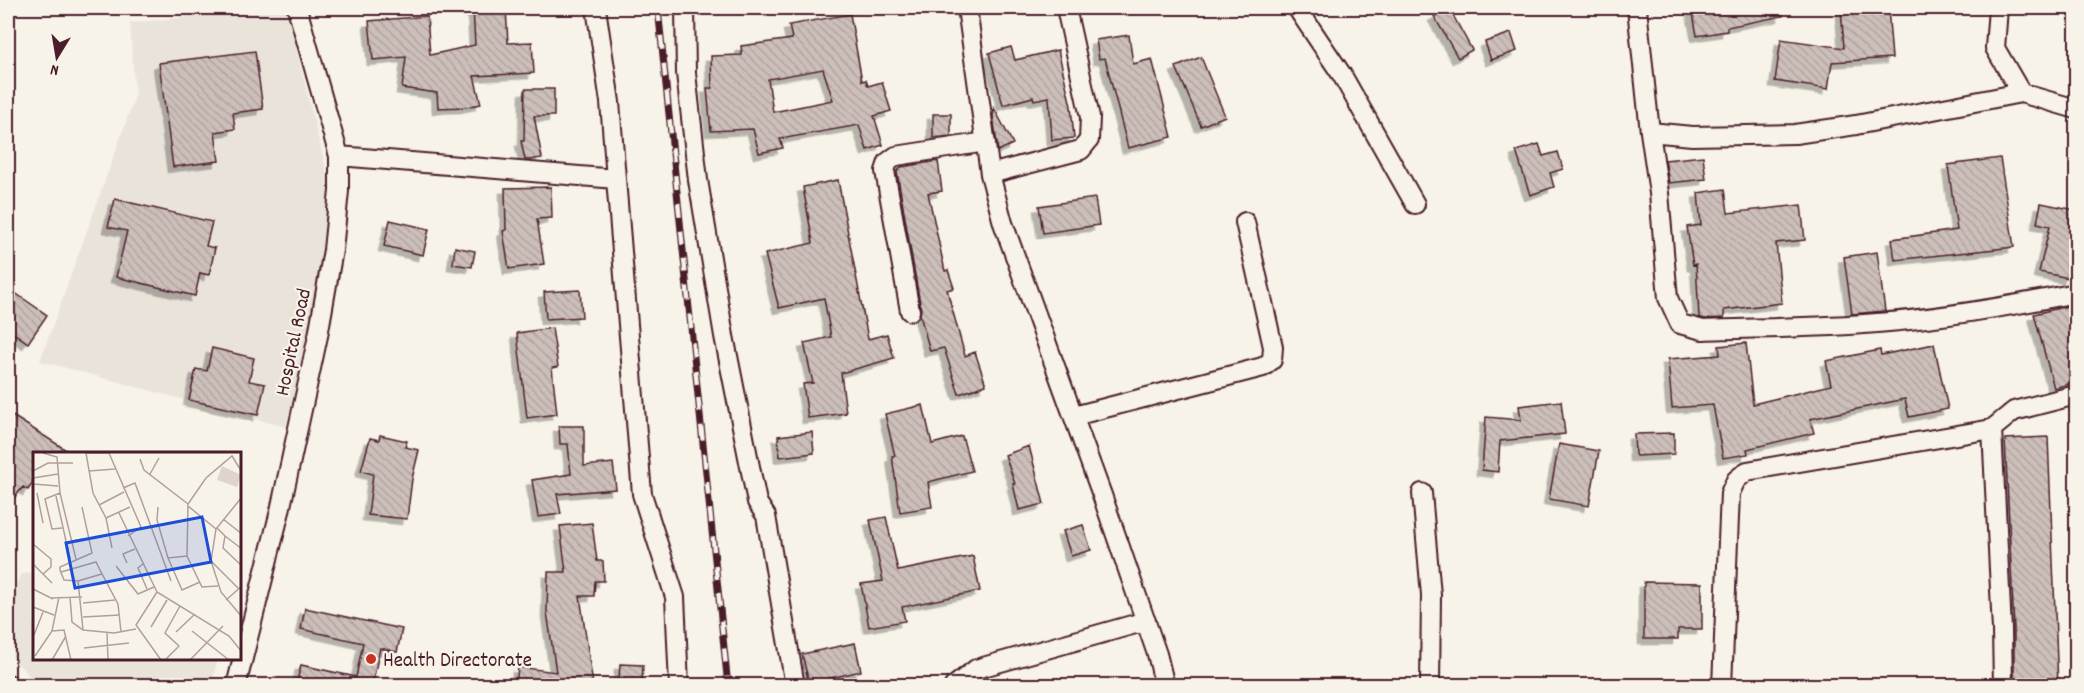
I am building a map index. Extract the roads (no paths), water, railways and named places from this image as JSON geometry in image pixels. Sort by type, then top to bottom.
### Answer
[{"type":"street","name":"Hospital Road","points":[[236,686],[280,511],[318,336],[333,250],[339,191],[339,156],[297,8]]},
{"type":"street","points":[[596,8],[610,102],[642,494],[675,597],[679,686]]},
{"type":"street","points":[[685,8],[686,73],[698,180],[724,336],[757,502],[766,516],[795,686]]},
{"type":"street","points":[[967,8],[990,174],[1003,223],[1146,621],[1165,686]]},
{"type":"street","points":[[990,174],[1081,150],[1089,140],[1090,117],[1066,8]]},
{"type":"street","points":[[1297,8],[1342,75],[1415,204]]},
{"type":"street","points":[[1637,8],[1659,193],[1668,298],[1680,324],[1703,330],[1878,323],[1944,316],[2076,293]]},
{"type":"street","points":[[1998,8],[1995,48],[2021,93]]},
{"type":"street","points":[[1650,132],[1692,136],[1795,134],[1856,125],[2021,93],[2076,109]]},
{"type":"street","points":[[910,311],[885,171],[888,162],[896,156],[986,142]]},
{"type":"street","points":[[339,156],[616,179]]},
{"type":"street","points":[[1074,416],[1263,367],[1272,360],[1273,347],[1245,222]]},
{"type":"street","points":[[1722,686],[1730,493],[1736,480],[1747,471],[1992,429],[2014,411],[2076,394]]},
{"type":"street","points":[[1992,429],[2003,686]]},
{"type":"street","points":[[1422,493],[1431,595],[1430,686]]},
{"type":"street","points":[[954,686],[976,669],[1146,621]]},
{"type":"railway","points":[[658,8],[728,686]]},
{"type":"place","name":"Health Directorate","points":[[371,659]]}]
